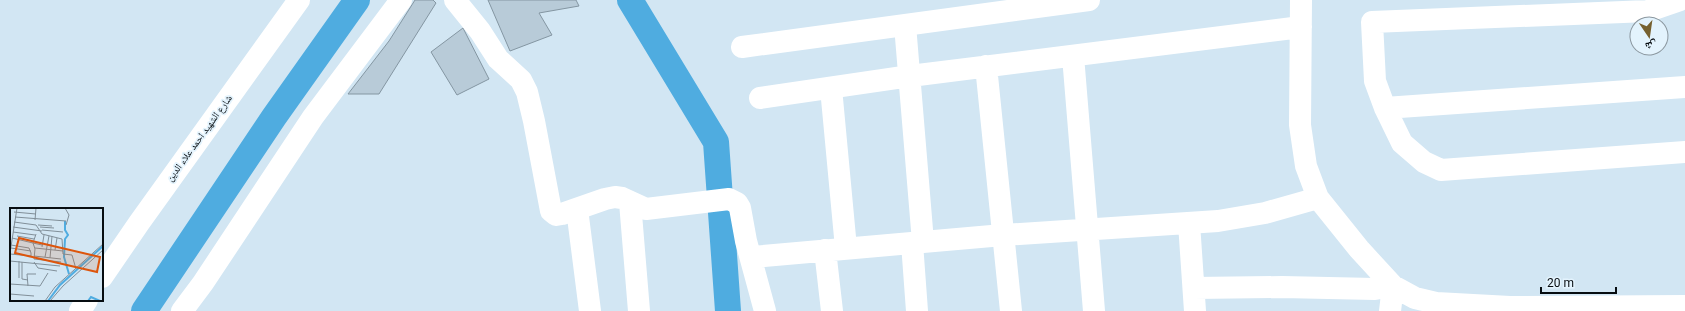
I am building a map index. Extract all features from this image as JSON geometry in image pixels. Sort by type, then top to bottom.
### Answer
[{"type":"street","name":"شارع الشهيد احمد علاء الدين","points":[[103,276],[299,0]]},
{"type":"street","points":[[182,311],[203,283],[313,116],[401,0]]},
{"type":"street","points":[[455,0],[480,31],[498,59],[521,80],[527,92],[551,211],[556,215],[614,197],[622,198],[646,209],[721,200],[737,203],[740,208],[746,241],[752,257],[765,311]]},
{"type":"street","points":[[742,47],[1089,0]]},
{"type":"street","points":[[1301,0],[1301,133],[1306,166],[1318,198],[1359,249],[1393,286],[1415,298],[1436,303],[1510,307],[1685,306]]},
{"type":"street","points":[[1680,0],[1648,11],[1372,22],[1375,81],[1385,108],[1402,143],[1424,162],[1442,170],[1685,152]]},
{"type":"street","points":[[905,25],[910,76],[918,243],[918,311]]},
{"type":"street","points":[[760,98],[986,66],[1301,27]]},
{"type":"street","points":[[1073,56],[1094,311]]},
{"type":"street","points":[[986,66],[1011,311]]},
{"type":"street","points":[[831,88],[846,248]]},
{"type":"street","points":[[1385,108],[1685,88]]},
{"type":"street","points":[[752,257],[1003,235],[1218,222],[1265,213],[1318,198]]},
{"type":"street","points":[[630,202],[639,311]]},
{"type":"street","points":[[577,209],[590,311]]},
{"type":"street","points":[[1189,223],[1196,311]]},
{"type":"street","points":[[825,250],[832,311]]},
{"type":"street","points":[[1194,288],[1282,287],[1375,289],[1393,286]]},
{"type":"street","points":[[1390,311],[1393,286]]},
{"type":"street","points":[[80,311],[86,301]]},
{"type":"building","points":[[415,0],[433,0],[436,3],[379,94],[348,94],[389,41]]},
{"type":"building","points":[[488,0],[576,0],[579,6],[539,13],[552,35],[510,51]]},
{"type":"building","points":[[463,28],[489,79],[457,95],[431,52]]},
{"type":"waterway","points":[[144,311],[274,117],[357,0]]},
{"type":"waterway","points":[[630,0],[716,142],[728,311]]}]
